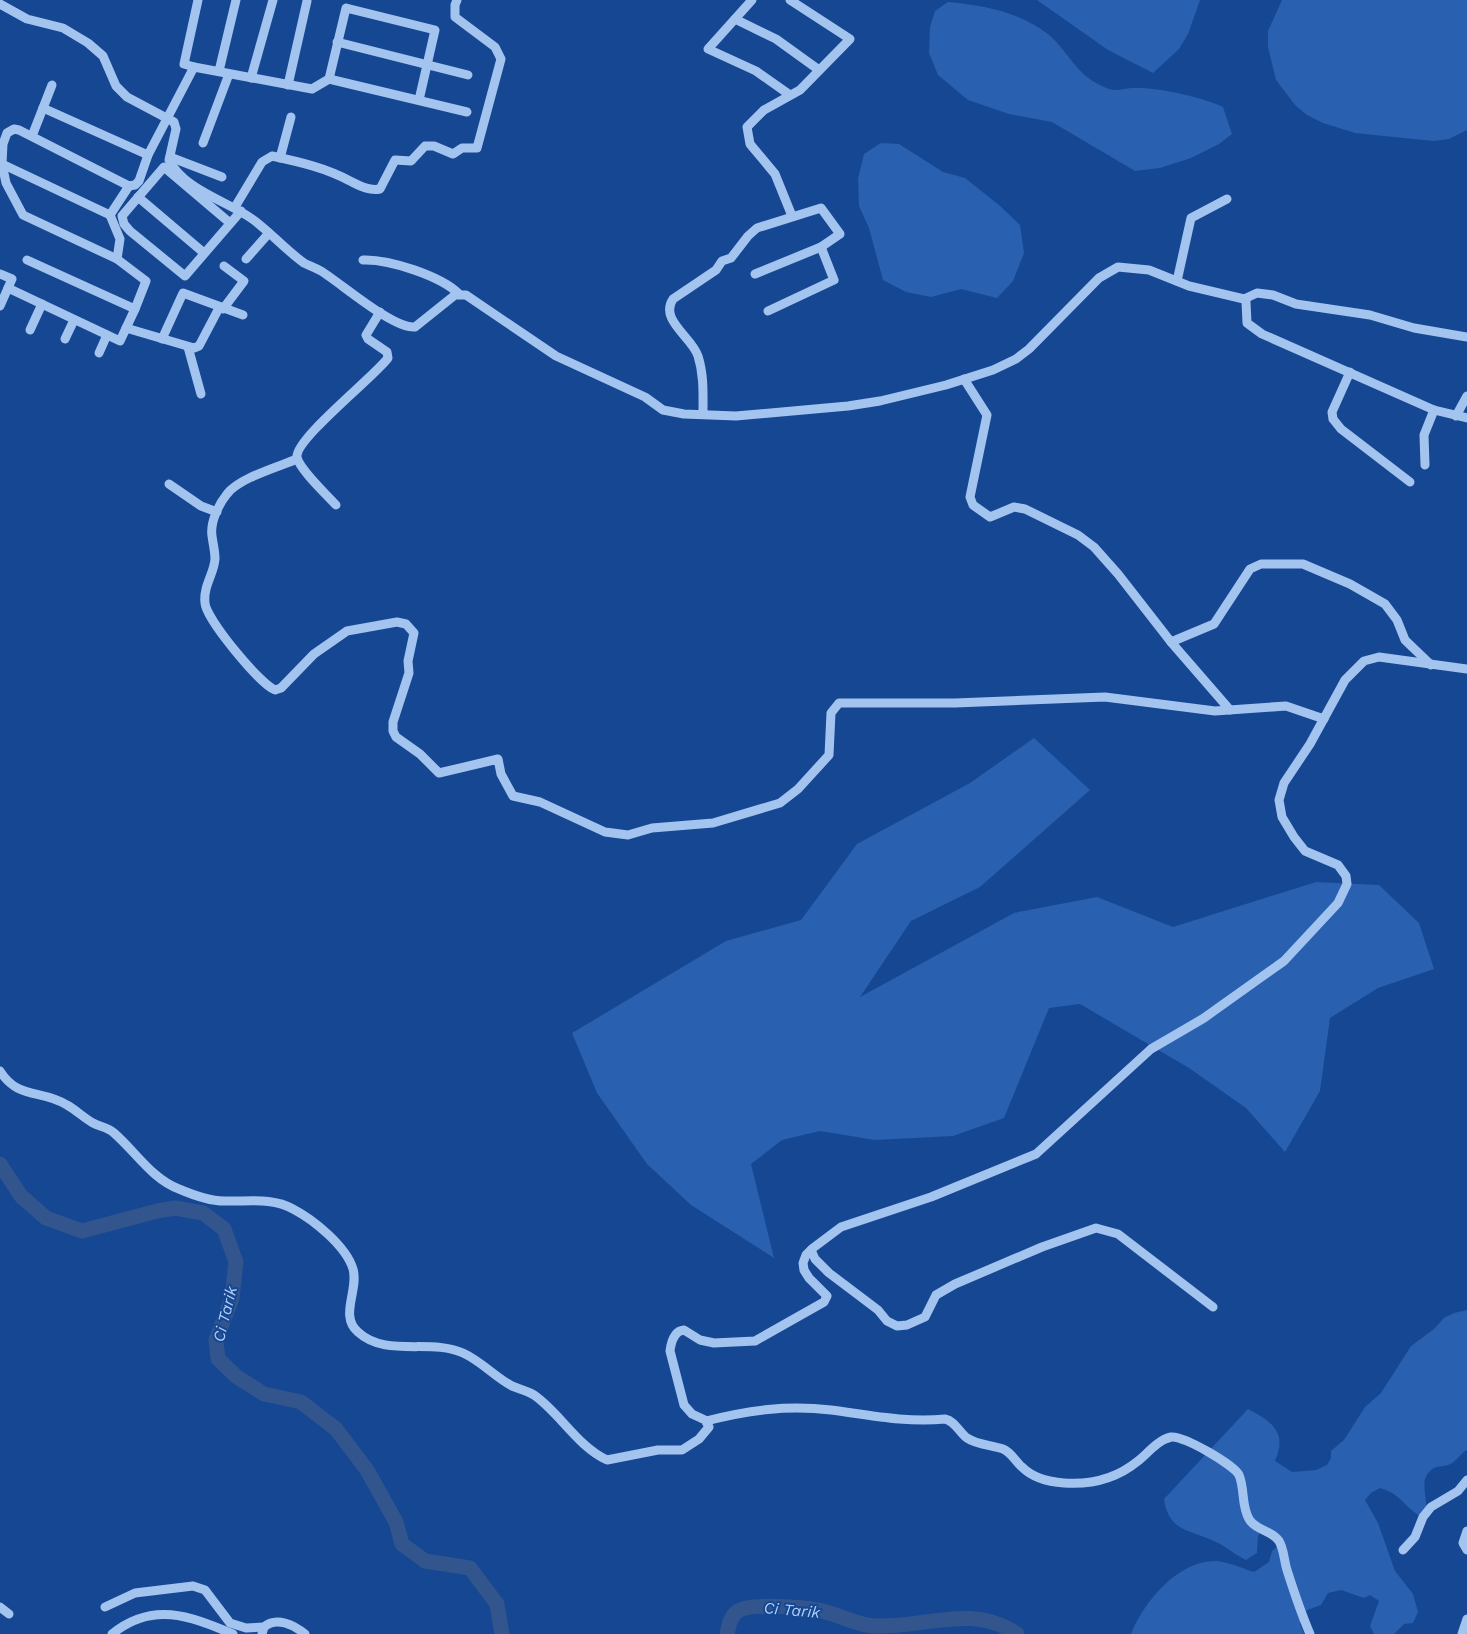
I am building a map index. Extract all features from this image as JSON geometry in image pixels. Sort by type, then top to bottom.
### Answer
[{"type":"street","points":[[198,0],[184,64],[312,89],[329,79],[467,112]]},
{"type":"street","points":[[219,72],[236,0]]},
{"type":"street","points":[[251,78],[273,0]]},
{"type":"street","points":[[230,223],[164,167],[122,216],[124,224],[130,231],[185,276],[230,223],[262,162],[272,156],[318,166],[359,185],[375,190],[380,189],[395,160],[411,161],[425,146],[434,146],[453,154],[462,148],[477,148],[501,59],[495,47],[456,17],[455,5],[457,0]]},
{"type":"street","points":[[752,0],[708,49],[756,71],[790,95]]},
{"type":"street","points":[[790,0],[850,39],[800,90],[764,110],[747,127],[750,144],[775,174],[792,216]]},
{"type":"street","points":[[288,85],[307,1]]},
{"type":"street","points":[[0,4],[27,19],[63,28],[88,43],[103,56],[116,86],[127,97],[174,122],[176,129],[170,156],[175,170],[192,184],[238,209],[304,262],[380,312],[405,326],[415,327],[459,294]]},
{"type":"street","points":[[329,79],[346,8],[435,30],[419,100]]},
{"type":"street","points":[[735,19],[776,38],[819,70]]},
{"type":"street","points":[[337,42],[468,75]]},
{"type":"street","points":[[8,288],[120,341],[146,281],[117,259],[22,215],[6,184],[2,164],[3,144],[7,133],[19,130],[129,186],[135,185],[140,181],[148,156],[194,67]]},
{"type":"street","points":[[203,143],[229,74]]},
{"type":"street","points":[[32,136],[52,85]]},
{"type":"street","points":[[43,108],[148,156]]},
{"type":"street","points":[[280,158],[291,117]]},
{"type":"street","points":[[170,156],[222,177]]},
{"type":"street","points":[[2,164],[110,214],[120,239],[117,259]]},
{"type":"street","points":[[110,214],[129,186]]},
{"type":"street","points":[[138,196],[204,253]]},
{"type":"street","points":[[1177,281],[1191,218],[1227,199]]},
{"type":"street","points":[[703,414],[703,375],[698,357],[694,348],[670,316],[670,304],[677,296],[716,270],[722,261],[731,258],[748,236],[757,228],[821,208],[840,234],[821,247],[754,274]]},
{"type":"street","points":[[246,259],[269,232]]},
{"type":"street","points":[[768,311],[834,280],[821,247]]},
{"type":"street","points":[[27,260],[135,309]]},
{"type":"street","points":[[363,260],[386,263],[443,282],[459,294],[466,295],[510,323],[556,356],[645,397],[663,410],[684,414],[736,416],[848,406],[896,397],[964,379],[1016,360],[1042,337],[1099,278],[1111,269],[1125,266],[1140,268],[1202,290],[1244,299],[1257,293],[1273,295],[1296,304],[1370,315],[1414,328],[1467,338]]},
{"type":"street","points":[[126,328],[188,347],[194,348],[199,346],[221,308],[244,281],[224,266]]},
{"type":"street","points":[[0,274],[12,279],[0,306]]},
{"type":"street","points":[[162,338],[183,293],[243,315]]},
{"type":"street","points":[[1244,299],[1246,302],[1245,318],[1253,329],[1434,410],[1467,418]]},
{"type":"street","points":[[30,330],[42,304]]},
{"type":"street","points":[[297,459],[299,448],[303,443],[388,358],[387,352],[368,339],[366,335],[380,312]]},
{"type":"street","points":[[65,339],[74,320]]},
{"type":"street","points":[[99,353],[107,335]]},
{"type":"street","points":[[188,347],[200,394]]},
{"type":"street","points":[[1350,372],[1332,412],[1333,419],[1341,428],[1410,482]]},
{"type":"street","points":[[964,379],[988,415],[970,497],[973,505],[990,517],[1014,507],[1025,509],[1084,539],[1118,574],[1171,642],[1230,710]]},
{"type":"street","points":[[1456,416],[1467,396]]},
{"type":"street","points":[[1425,464],[1424,435],[1434,410]]},
{"type":"street","points":[[297,459],[336,505]]},
{"type":"street","points":[[297,459],[240,483],[227,493],[217,512],[211,535],[215,550],[214,566],[208,575],[205,610],[218,630],[272,689],[281,688],[314,654],[339,636],[347,632],[402,623],[414,632],[414,637],[410,651],[409,673],[392,727],[396,737],[420,754],[439,773],[498,760],[501,774],[513,796],[540,802],[580,822],[619,835],[628,835],[652,828],[713,823],[780,803],[798,789],[829,755],[831,713],[838,702],[955,703],[1105,697],[1215,711],[1286,706],[1324,719]]},
{"type":"street","points":[[169,484],[201,506],[217,512]]},
{"type":"street","points":[[1171,642],[1214,624],[1250,569],[1261,564],[1295,563],[1303,564],[1350,584],[1385,604],[1397,620],[1405,640],[1431,665]]},
{"type":"street","points":[[0,1071],[13,1087],[25,1092],[55,1099],[94,1123],[112,1131],[136,1152],[146,1166],[177,1188],[212,1200],[250,1199],[293,1208],[335,1241],[347,1255],[353,1270],[354,1282],[349,1319],[352,1327],[366,1339],[382,1345],[444,1348],[466,1354],[511,1386],[533,1395],[590,1449],[607,1460],[658,1450],[682,1450],[706,1432],[709,1427],[706,1421],[692,1414],[684,1405],[670,1351],[675,1336],[682,1330],[700,1340],[714,1343],[755,1342],[824,1302],[826,1296],[809,1278],[803,1267],[804,1258],[811,1250],[844,1226],[870,1219],[1036,1154],[1152,1049],[1204,1018],[1284,961],[1338,903],[1346,890],[1346,876],[1338,865],[1331,860],[1305,851],[1282,817],[1279,800],[1284,783],[1324,719],[1345,680],[1364,661],[1379,657],[1467,670]]},
{"type":"street","points":[[811,1250],[815,1260],[828,1273],[878,1310],[887,1321],[897,1326],[907,1325],[925,1317],[936,1295],[955,1284],[1042,1247],[1096,1228],[1118,1234],[1212,1307]]},
{"type":"street","points":[[706,1421],[758,1409],[792,1408],[830,1410],[887,1418],[945,1418],[953,1422],[969,1439],[1004,1449],[1033,1475],[1046,1480],[1064,1483],[1088,1483],[1108,1480],[1123,1472],[1159,1444],[1171,1438],[1182,1438],[1194,1443],[1236,1471],[1241,1483],[1242,1494],[1250,1520],[1258,1528],[1274,1535],[1281,1546],[1288,1573],[1310,1634]]},
{"type":"street","points":[[1403,1550],[1415,1537],[1423,1517],[1431,1507],[1464,1490],[1467,1480]]},
{"type":"street","points":[[1467,1531],[1463,1543],[1467,1550]]},
{"type":"street","points":[[105,1607],[135,1593],[193,1586],[205,1590],[230,1622],[246,1628],[263,1630],[272,1622],[286,1623],[305,1634]]},
{"type":"street","points":[[0,1608],[9,1614]]},
{"type":"street","points":[[112,1634],[138,1618],[166,1614],[196,1619],[233,1634]]},
{"type":"street","points":[[1462,1634],[1467,1619]]},
{"type":"shaded area","points":[[1037,0],[1200,0],[1188,34],[1179,49],[1153,73],[1108,50]]},
{"type":"shaded area","points":[[1282,0],[1467,0],[1467,130],[1449,139],[1433,141],[1355,133],[1323,123],[1307,115],[1295,105],[1276,80],[1268,47],[1268,31]]},
{"type":"shaded area","points":[[948,2],[1000,11],[1037,26],[1056,42],[1088,78],[1109,89],[1148,88],[1194,97],[1223,107],[1232,134],[1219,144],[1191,158],[1160,168],[1135,171],[1052,122],[1009,114],[968,100],[938,75],[929,53],[930,27],[935,11]]},
{"type":"shaded area","points":[[881,143],[899,144],[943,172],[965,178],[999,205],[1020,225],[1024,253],[1013,281],[997,298],[961,289],[931,297],[906,292],[883,280],[869,228],[859,206],[858,179],[864,154]]},
{"type":"shaded area","points":[[1034,738],[1090,790],[980,887],[911,921],[860,997],[1014,913],[1097,897],[1173,927],[1316,882],[1379,885],[1419,923],[1434,969],[1378,988],[1330,1018],[1320,1091],[1285,1152],[1246,1108],[1189,1068],[1080,1004],[1049,1008],[1004,1118],[953,1136],[875,1140],[820,1131],[782,1140],[751,1164],[774,1258],[691,1205],[647,1164],[597,1093],[572,1033],[726,941],[801,920],[857,844],[970,783]]},
{"type":"shaded area","points":[[1467,1310],[1467,1450],[1452,1463],[1433,1469],[1426,1476],[1424,1487],[1426,1506],[1423,1517],[1394,1494],[1380,1488],[1371,1493],[1365,1500],[1378,1523],[1395,1571],[1413,1594],[1418,1612],[1413,1623],[1404,1624],[1394,1634],[1374,1634],[1370,1626],[1379,1601],[1370,1595],[1364,1598],[1341,1590],[1328,1593],[1321,1605],[1307,1610],[1300,1624],[1304,1634],[1131,1634],[1144,1610],[1163,1586],[1187,1568],[1200,1563],[1218,1561],[1254,1572],[1269,1562],[1272,1551],[1280,1544],[1261,1531],[1258,1536],[1257,1553],[1246,1560],[1224,1546],[1176,1524],[1167,1510],[1164,1499],[1248,1409],[1264,1418],[1275,1429],[1280,1442],[1275,1461],[1292,1472],[1316,1470],[1327,1465],[1331,1458],[1331,1451],[1344,1440],[1365,1407],[1381,1393],[1411,1346],[1434,1329],[1444,1318]]},
{"type":"waterway","name":"Ci Tarik","points":[[0,1164],[21,1196],[46,1218],[82,1231],[175,1208],[203,1213],[224,1229],[236,1262],[232,1298],[216,1340],[218,1359],[237,1377],[264,1394],[301,1402],[336,1429],[367,1470],[396,1522],[402,1544],[425,1561],[470,1568],[497,1604],[502,1634]]},
{"type":"waterway","name":"Ci Tarik","points":[[727,1634],[732,1618],[738,1611],[753,1607],[777,1606],[817,1610],[862,1624],[876,1626],[894,1626],[966,1618],[1000,1625],[1017,1634]]}]
